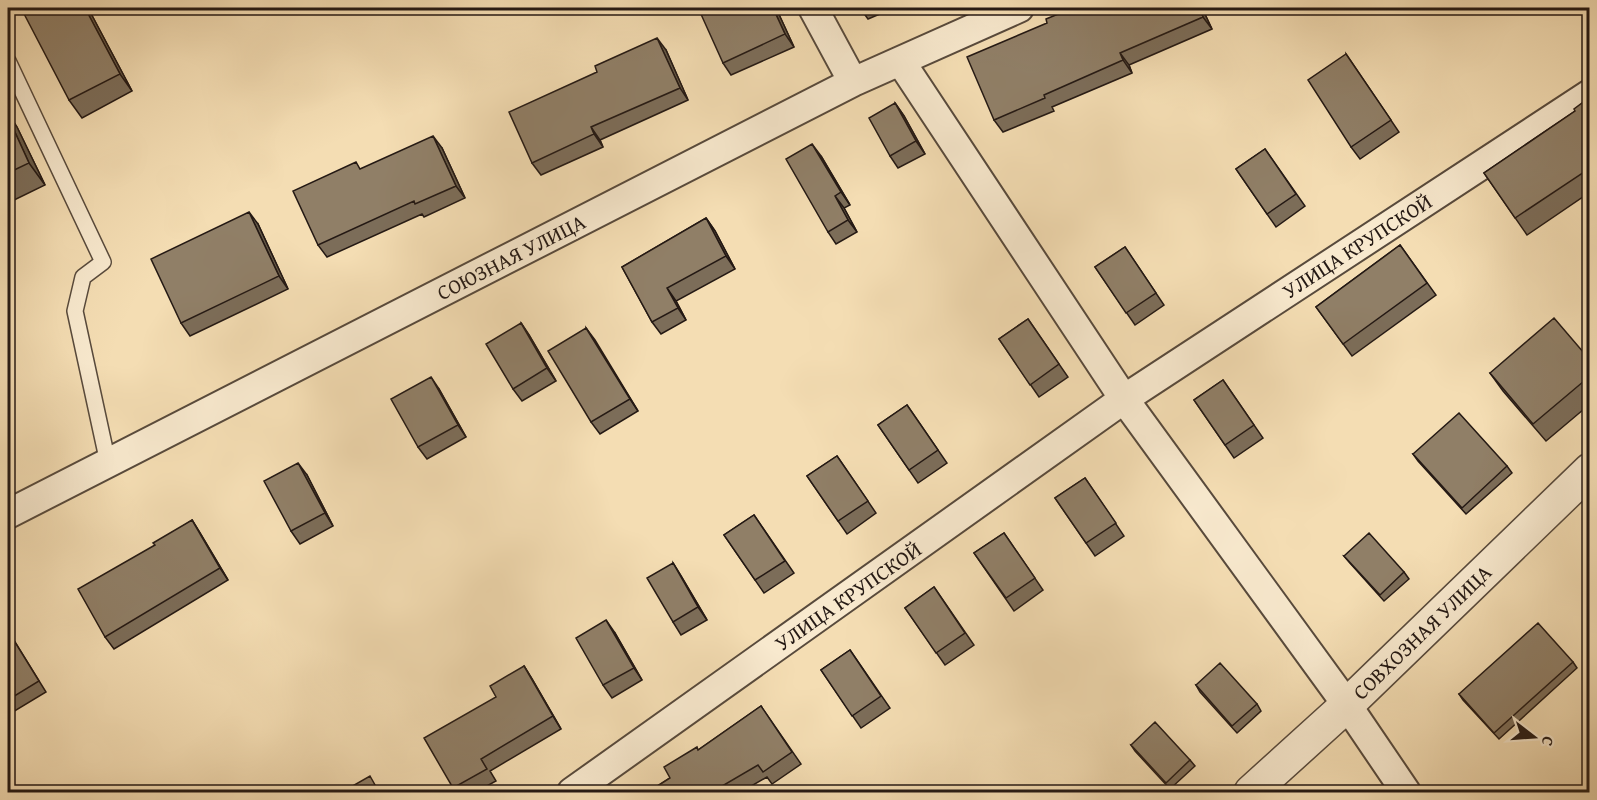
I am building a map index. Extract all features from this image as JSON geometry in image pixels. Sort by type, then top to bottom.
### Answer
[{"type":"street","points":[[813,8],[853,82]]},
{"type":"street","name":"СОЮЗНАЯ УЛИЦА","points":[[8,510],[108,463],[853,82],[1019,8]]},
{"type":"street","points":[[901,62],[1124,399],[1347,705],[1406,792]]},
{"type":"street","name":"УЛИЦА КРУПСКОЙ","points":[[572,792],[1124,399],[1590,94]]},
{"type":"street","name":"СОВХОЗНАЯ УЛИЦА","points":[[1251,792],[1347,705],[1590,470]]},
{"type":"lane","points":[[8,60],[103,262],[83,277],[75,311],[108,463]]},
{"type":"building","points":[[21,8],[85,8],[120,74],[69,100]]},
{"type":"building","points":[[711,8],[773,8],[785,34],[723,63],[700,12]]},
{"type":"building","points":[[1073,8],[1199,8],[1203,17],[1120,53],[1123,60],[994,120],[967,57],[1047,23],[1046,19]]},
{"type":"building","points":[[657,38],[680,88],[591,127],[594,134],[532,163],[509,112],[597,72],[595,66]]},
{"type":"building","points":[[1346,54],[1391,120],[1351,147],[1308,80]]},
{"type":"building","points":[[1590,97],[1590,168],[1515,218],[1484,173],[1575,111],[1574,109]]},
{"type":"building","points":[[895,103],[916,141],[890,156],[869,118]]},
{"type":"building","points":[[8,117],[29,163],[8,173]]},
{"type":"building","points":[[433,136],[456,186],[415,204],[414,201],[318,245],[293,191],[356,162],[360,169]]},
{"type":"building","points":[[812,144],[841,192],[835,196],[848,220],[828,232],[786,159]]},
{"type":"building","points":[[1265,149],[1296,194],[1267,214],[1236,169]]},
{"type":"building","points":[[249,212],[279,276],[181,323],[151,259]]},
{"type":"building","points":[[706,218],[726,256],[667,288],[678,308],[652,322],[622,267]]},
{"type":"building","points":[[1400,245],[1427,283],[1343,344],[1316,307]]},
{"type":"building","points":[[1125,247],[1156,293],[1126,313],[1095,267]]},
{"type":"building","points":[[1554,318],[1590,360],[1590,376],[1533,424],[1490,373]]},
{"type":"building","points":[[1028,319],[1059,364],[1030,385],[999,339]]},
{"type":"building","points":[[521,323],[547,368],[513,389],[486,344]]},
{"type":"building","points":[[586,328],[630,399],[591,422],[548,351]]},
{"type":"building","points":[[431,377],[458,425],[418,447],[391,399]]},
{"type":"building","points":[[1223,380],[1254,425],[1225,445],[1194,400]]},
{"type":"building","points":[[907,405],[938,450],[909,470],[878,425]]},
{"type":"building","points":[[1459,413],[1507,466],[1462,508],[1413,454]]},
{"type":"building","points":[[837,456],[868,501],[838,521],[807,476]]},
{"type":"building","points":[[298,463],[325,513],[291,531],[264,481]]},
{"type":"building","points":[[1085,478],[1116,523],[1086,543],[1055,498]]},
{"type":"building","points":[[754,515],[785,561],[755,580],[724,535]]},
{"type":"building","points":[[192,520],[220,568],[105,637],[78,589],[155,545],[153,543]]},
{"type":"building","points":[[1004,533],[1035,578],[1006,598],[974,553]]},
{"type":"building","points":[[1369,533],[1404,572],[1380,595],[1344,556]]},
{"type":"building","points":[[673,563],[698,607],[673,622],[647,578]]},
{"type":"building","points":[[934,587],[965,633],[936,653],[905,608]]},
{"type":"building","points":[[606,620],[634,668],[603,685],[576,638]]},
{"type":"building","points":[[1538,623],[1573,662],[1494,733],[1459,694]]},
{"type":"building","points":[[10,634],[39,681],[8,700],[8,636]]},
{"type":"building","points":[[850,650],[881,696],[852,716],[821,670]]},
{"type":"building","points":[[1220,663],[1257,704],[1232,726],[1196,685]]},
{"type":"building","points":[[524,666],[553,716],[481,759],[487,769],[453,788],[424,738],[496,697],[490,686]]},
{"type":"building","points":[[761,706],[792,752],[763,772],[758,765],[712,792],[648,792],[670,778],[664,767],[697,747],[698,750]]},
{"type":"building","points":[[1155,722],[1190,760],[1166,783],[1131,745]]},
{"type":"building","points":[[370,776],[379,792],[342,792]]},
{"type":"building","points":[[1585,787],[1589,792],[1576,792]]}]
